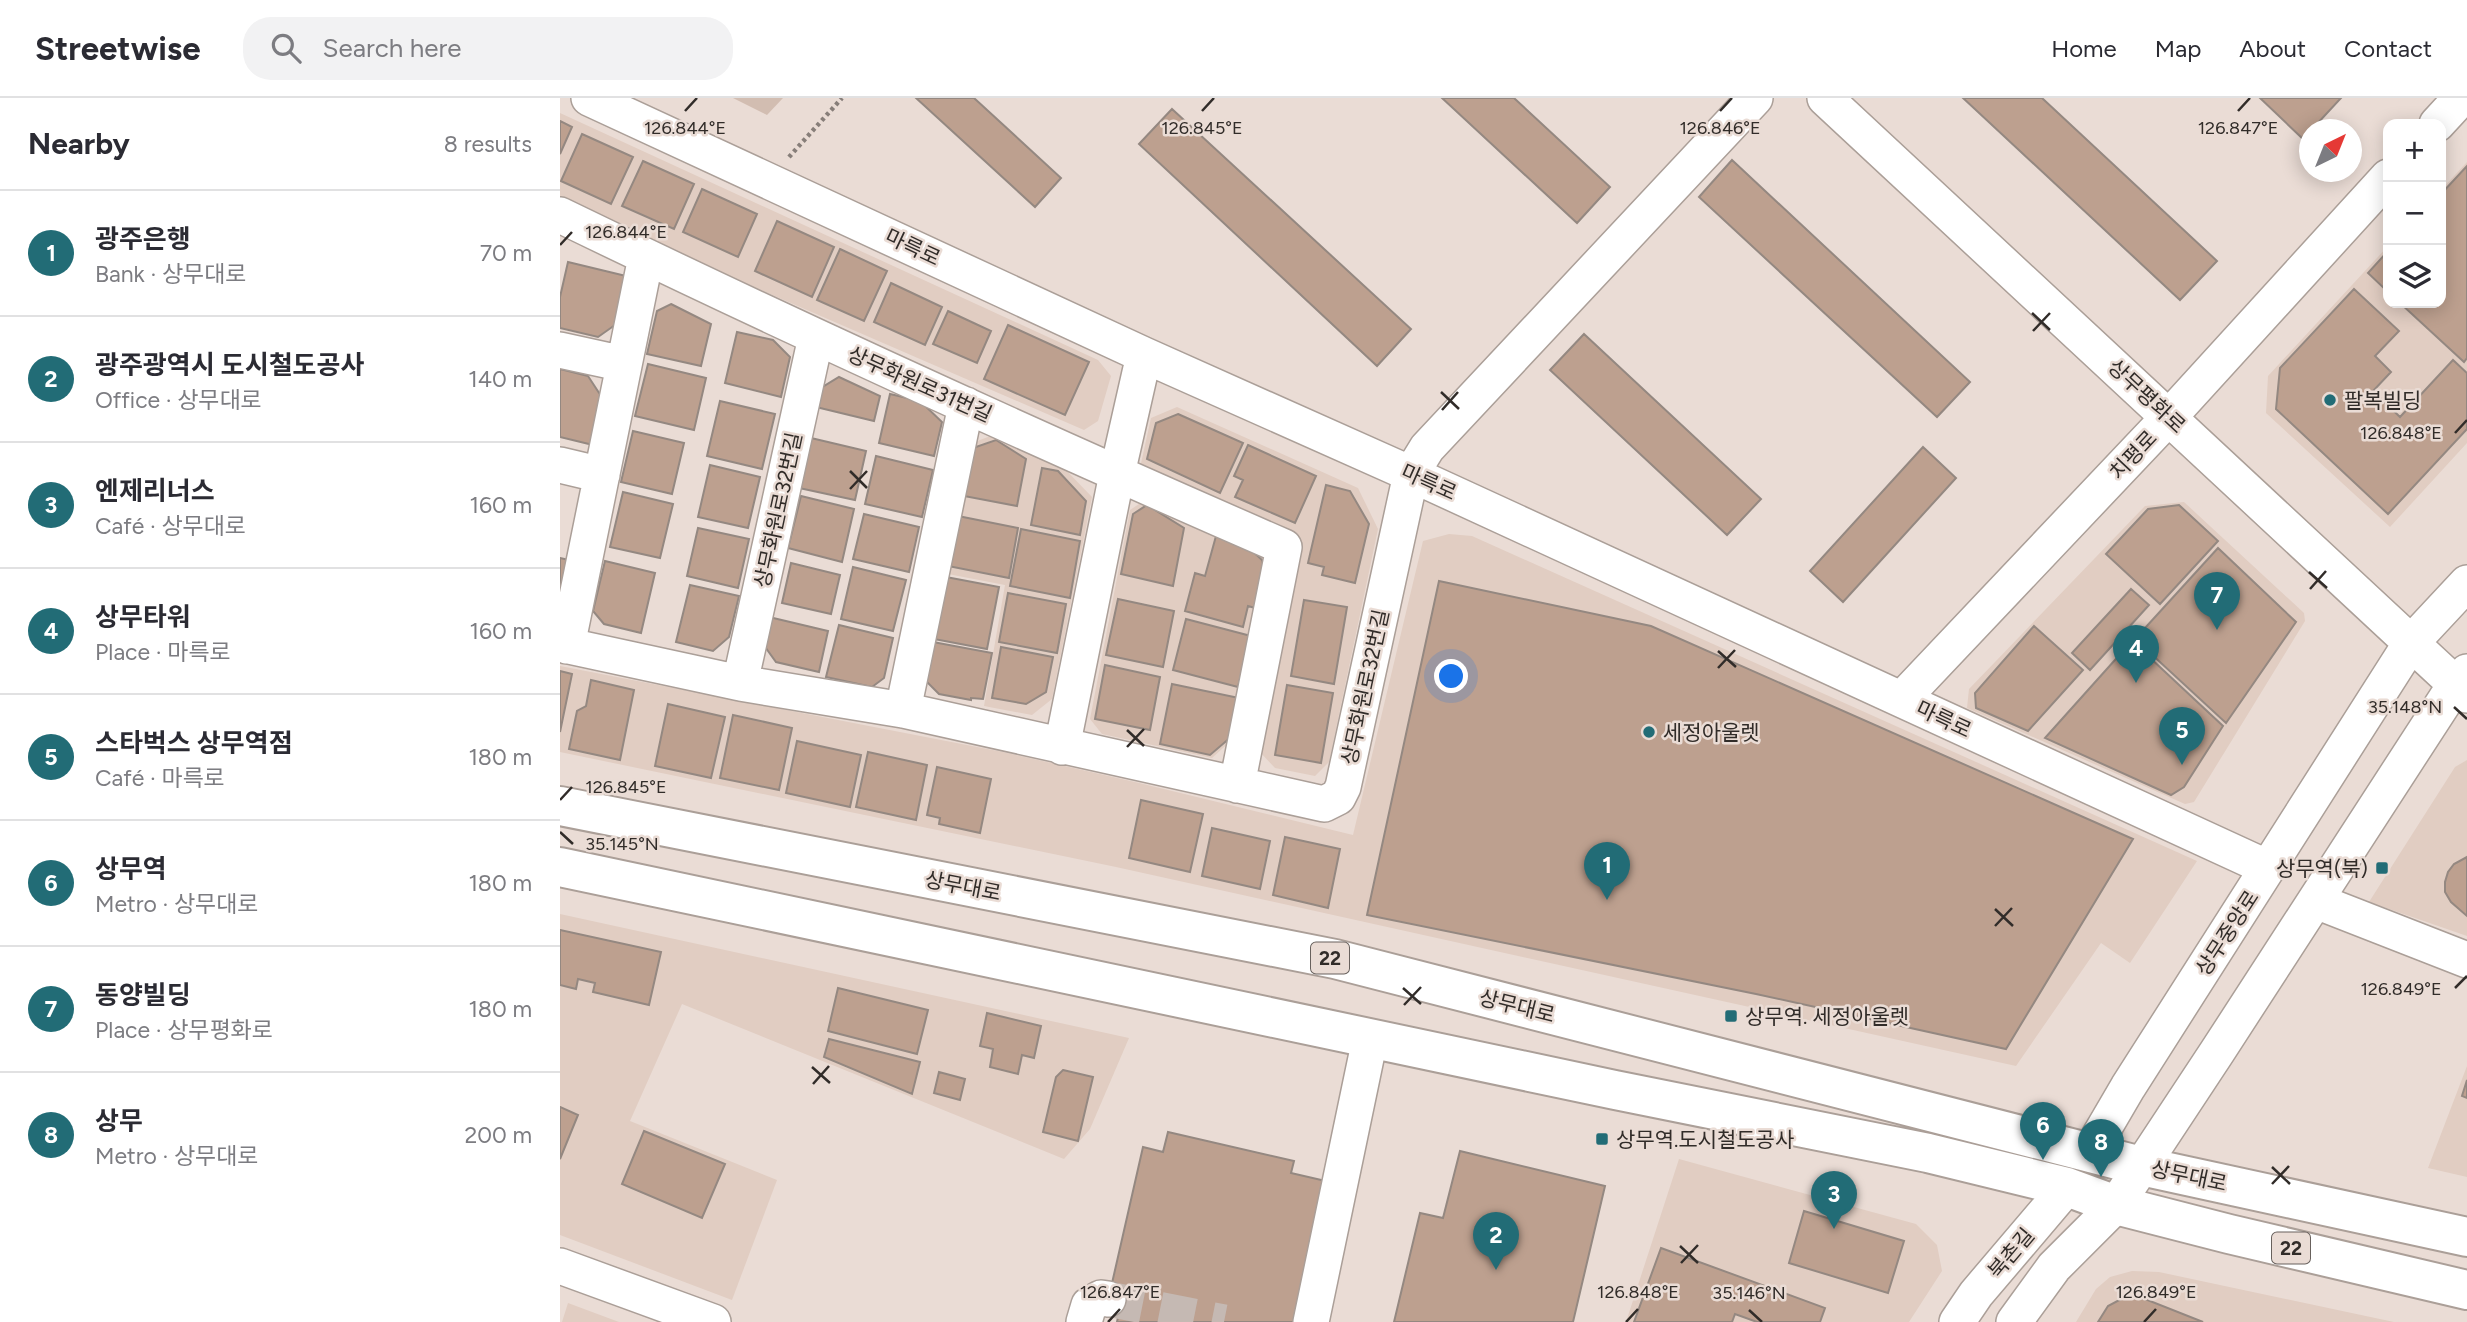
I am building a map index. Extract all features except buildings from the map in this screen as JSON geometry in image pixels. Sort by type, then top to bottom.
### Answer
[{"type":"main road","name":"상무대로","points":[[560,806],[1335,960],[2141,1166],[2467,1237]]},
{"type":"main road","name":"22","points":[[560,867],[1370,1039],[1928,1153],[2067,1187],[2116,1205],[2467,1290]]},
{"type":"main road","name":"상무중앙로","points":[[2067,1187],[2090,1152]]},
{"type":"street","name":"마륵로","points":[[589,98],[1144,355],[1411,474],[2268,868]]},
{"type":"street","points":[[1411,474],[1427,448],[1755,98]]},
{"type":"street","name":"상무평화로","points":[[1825,98],[2411,643],[2463,684]]},
{"type":"street","points":[[2442,119],[2461,98]]},
{"type":"street","name":"치평로","points":[[1902,699],[2169,416],[2383,182]]},
{"type":"street","name":"상무화원로31번길","points":[[560,215],[965,405],[1284,547],[1237,785]]},
{"type":"street","name":"상무화원로32번길","points":[[646,257],[602,475],[563,645],[740,683],[903,710],[1324,804],[1338,797],[1343,787],[1411,474]]},
{"type":"street","name":"상무화원로32번길","points":[[740,683],[817,337]]},
{"type":"street","points":[[560,350],[625,364]]},
{"type":"street","points":[[1062,747],[1144,355]]},
{"type":"street","points":[[903,710],[965,405]]},
{"type":"street","points":[[560,465],[602,475]]},
{"type":"street","name":"상무중앙로","points":[[2090,1152],[2128,1087],[2411,643],[2467,583]]},
{"type":"street","points":[[2116,1205],[2463,684]]},
{"type":"street","points":[[2316,901],[2467,960]]},
{"type":"street","points":[[1311,1322],[1370,1039]]},
{"type":"street","name":"북촌길","points":[[1957,1322],[1976,1294],[2067,1187]]},
{"type":"street","name":"북촌길","points":[[2014,1322],[2054,1267],[2116,1205]]},
{"type":"street","points":[[560,1266],[713,1322]]},
{"type":"path","points":[[778,185],[790,153],[842,98]]},
{"type":"shaded area","points":[[733,98],[783,98],[767,115]]},
{"type":"shaded area","points":[[560,113],[1098,360],[1111,376],[1098,421],[1084,430],[560,203]]},
{"type":"shaded area","name":"팔복빌딩","points":[[2467,162],[2467,443],[2390,527],[2266,413],[2268,376],[2383,251],[2383,308],[2446,308],[2446,185]]},
{"type":"shaded area","points":[[1177,407],[1358,488],[1378,529],[1329,762],[1315,776],[1275,768],[1258,750],[1296,547],[1140,468],[1151,418]]},
{"type":"shaded area","points":[[993,435],[1062,466],[1092,497],[1052,699],[1032,715],[984,706],[1005,585],[943,573],[967,445]]},
{"type":"shaded area","points":[[1145,500],[1265,556],[1233,739],[1212,758],[1102,734],[1090,719],[1130,510]]},
{"type":"shaded area","points":[[2184,502],[2304,613],[2305,621],[2194,802],[2185,804],[1967,708],[1969,689],[2145,506]]},
{"type":"shaded area","name":"세정아울렛","points":[[1449,534],[1472,536],[2197,861],[2130,963],[2101,943],[2016,1066],[1116,867],[560,752],[560,666],[1003,752],[1353,835],[1423,541]]},
{"type":"shaded area","points":[[2467,760],[2467,936],[2369,902],[2455,767]]},
{"type":"shaded area","points":[[560,914],[1129,1038],[1090,1129],[1064,1159],[682,1004],[630,1121],[777,1180],[732,1300],[560,1235]]},
{"type":"shaded area","points":[[2467,1066],[2467,1177],[2428,1168]]},
{"type":"shaded area","points":[[1679,1159],[1916,1224],[1937,1245],[1942,1271],[1909,1322],[1626,1322]]},
{"type":"shaded area","points":[[2132,1271],[2159,1272],[2394,1322],[2076,1322],[2096,1289],[2110,1277]]},
{"type":"shaded area","points":[[568,1303],[619,1322],[562,1322]]},
{"type":"tunnel","points":[[1108,1299],[1224,1322]]},
{"type":"place","name":"팔복빌딩","points":[[2330,400]]},
{"type":"place","name":"동양빌딩","points":[[2217,630]]},
{"type":"place","name":"상무타워","points":[[2136,683]]},
{"type":"place","name":"세정아울렛","points":[[1649,732]]},
{"type":"place","name":"스타벅스 상무역점","points":[[2182,765]]},
{"type":"place","name":"상무역(북)","points":[[2382,868]]},
{"type":"place","name":"광주은행","points":[[1607,900]]},
{"type":"place","name":"상무역. 세정아울렛","points":[[1731,1016]]},
{"type":"place","name":"상무역.도시철도공사","points":[[1602,1139]]},
{"type":"place","name":"상무역","points":[[2043,1160]]},
{"type":"place","name":"상무","points":[[2101,1177]]},
{"type":"place","name":"엔제리너스","points":[[1834,1229]]},
{"type":"place","name":"광주광역시 도시철도공사","points":[[1496,1270]]}]
